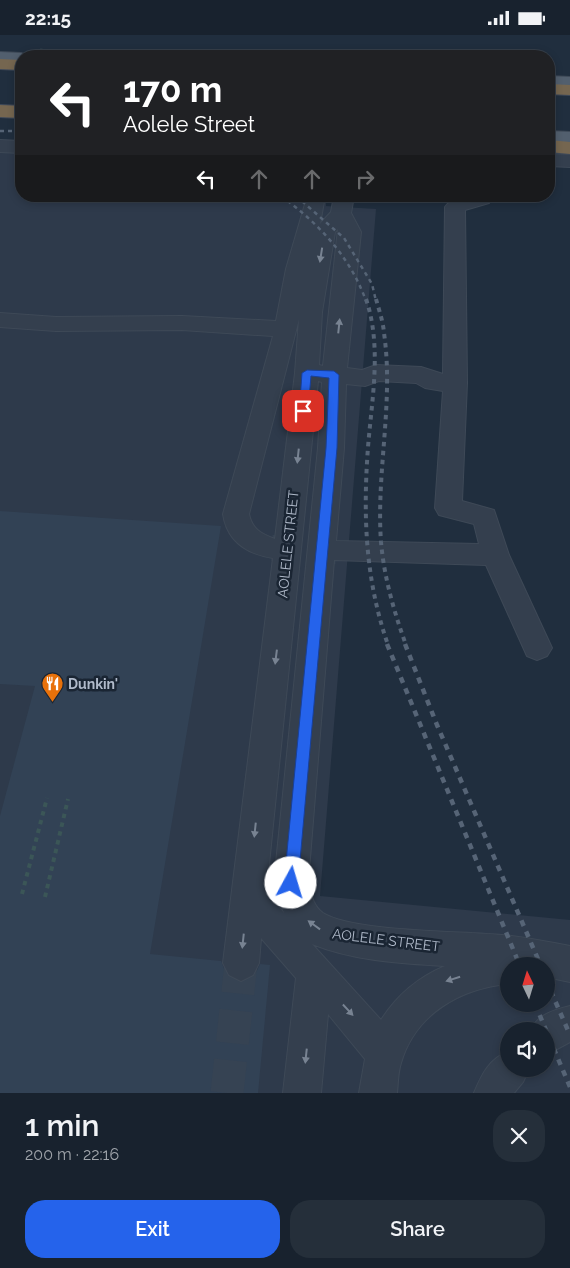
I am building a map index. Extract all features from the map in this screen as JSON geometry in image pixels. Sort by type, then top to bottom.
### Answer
[{"type":"highway","points":[[0,58],[15,57]]},
{"type":"highway","points":[[0,64],[15,65]]},
{"type":"highway","points":[[555,71],[570,71]]},
{"type":"highway","points":[[555,89],[570,90]]},
{"type":"highway","points":[[0,107],[15,107]]},
{"type":"highway","points":[[555,131],[570,132]]},
{"type":"highway","points":[[555,147],[570,148]]},
{"type":"main road","points":[[555,81],[570,82]]},
{"type":"main road","points":[[0,112],[15,113]]},
{"type":"main road","points":[[555,137],[570,138]]},
{"type":"street","points":[[0,146],[15,147]]},
{"type":"street","points":[[555,160],[570,161]]},
{"type":"street","points":[[555,175],[570,176]]},
{"type":"street","points":[[272,548],[256,544],[245,537],[238,526],[236,514],[286,329],[293,286],[315,202]]},
{"type":"street","points":[[472,202],[455,207],[444,383],[448,508],[484,517],[495,555],[537,647]]},
{"type":"street","name":"AOLELE STREET","points":[[342,205],[350,232],[321,374],[261,782],[250,883],[261,913],[363,1026],[385,1055]]},
{"type":"street","name":"AOLELE STREET","points":[[342,205],[325,231],[311,312],[331,448],[291,883],[296,905],[310,924],[331,936],[376,942],[504,952],[570,965]]},
{"type":"street","points":[[0,320],[56,324],[182,323],[286,329]]},
{"type":"street","points":[[321,374],[364,378],[375,385],[422,389],[444,383]]},
{"type":"street","points":[[338,551],[495,555]]},
{"type":"street","points":[[261,782],[299,804]]},
{"type":"street","points":[[241,963],[250,883]]},
{"type":"street","points":[[378,1093],[385,1055],[398,1027],[423,996],[445,982],[502,966],[570,965]]},
{"type":"street","points":[[302,1093],[314,973]]},
{"type":"street","points":[[555,1030],[570,1023]]},
{"type":"street","points":[[493,1093],[503,1077]]},
{"type":"path","points":[[22,894],[47,798]]},
{"type":"path","points":[[45,897],[68,799]]},
{"type":"shaded area","points":[[0,141],[15,142],[15,202],[326,202],[326,206],[376,209],[320,896],[570,920],[570,1093],[0,1093]]},
{"type":"building","points":[[0,511],[221,526],[150,954],[221,961],[227,976],[240,983],[254,977],[260,964],[270,965],[258,1093],[0,1093],[0,816],[35,686],[0,684]]},
{"type":"tunnel","points":[[272,548],[338,551]]},
{"type":"tunnel","points":[[227,1093],[241,963]]},
{"type":"railway","points":[[0,131],[15,131]]},
{"type":"railway","points":[[289,202],[320,229],[342,255],[351,269],[366,301]]},
{"type":"railway","points":[[303,202],[344,238],[372,284],[376,301]]},
{"type":"railway","points":[[366,299],[374,335],[375,354],[366,472],[366,522],[374,596],[388,645]]},
{"type":"railway","points":[[376,299],[383,324],[387,359],[380,516],[381,542],[390,594],[406,645]]},
{"type":"railway","points":[[387,644],[516,957]]},
{"type":"railway","points":[[405,644],[437,725],[537,957]]},
{"type":"railway","points":[[555,1001],[570,1035]]},
{"type":"railway","points":[[539,1013],[570,1087]]},
{"type":"place","name":"Dunkin'","points":[[52,703]]},
{"type":"route","points":[[291,883],[331,448],[334,375],[307,373],[303,411]]}]
